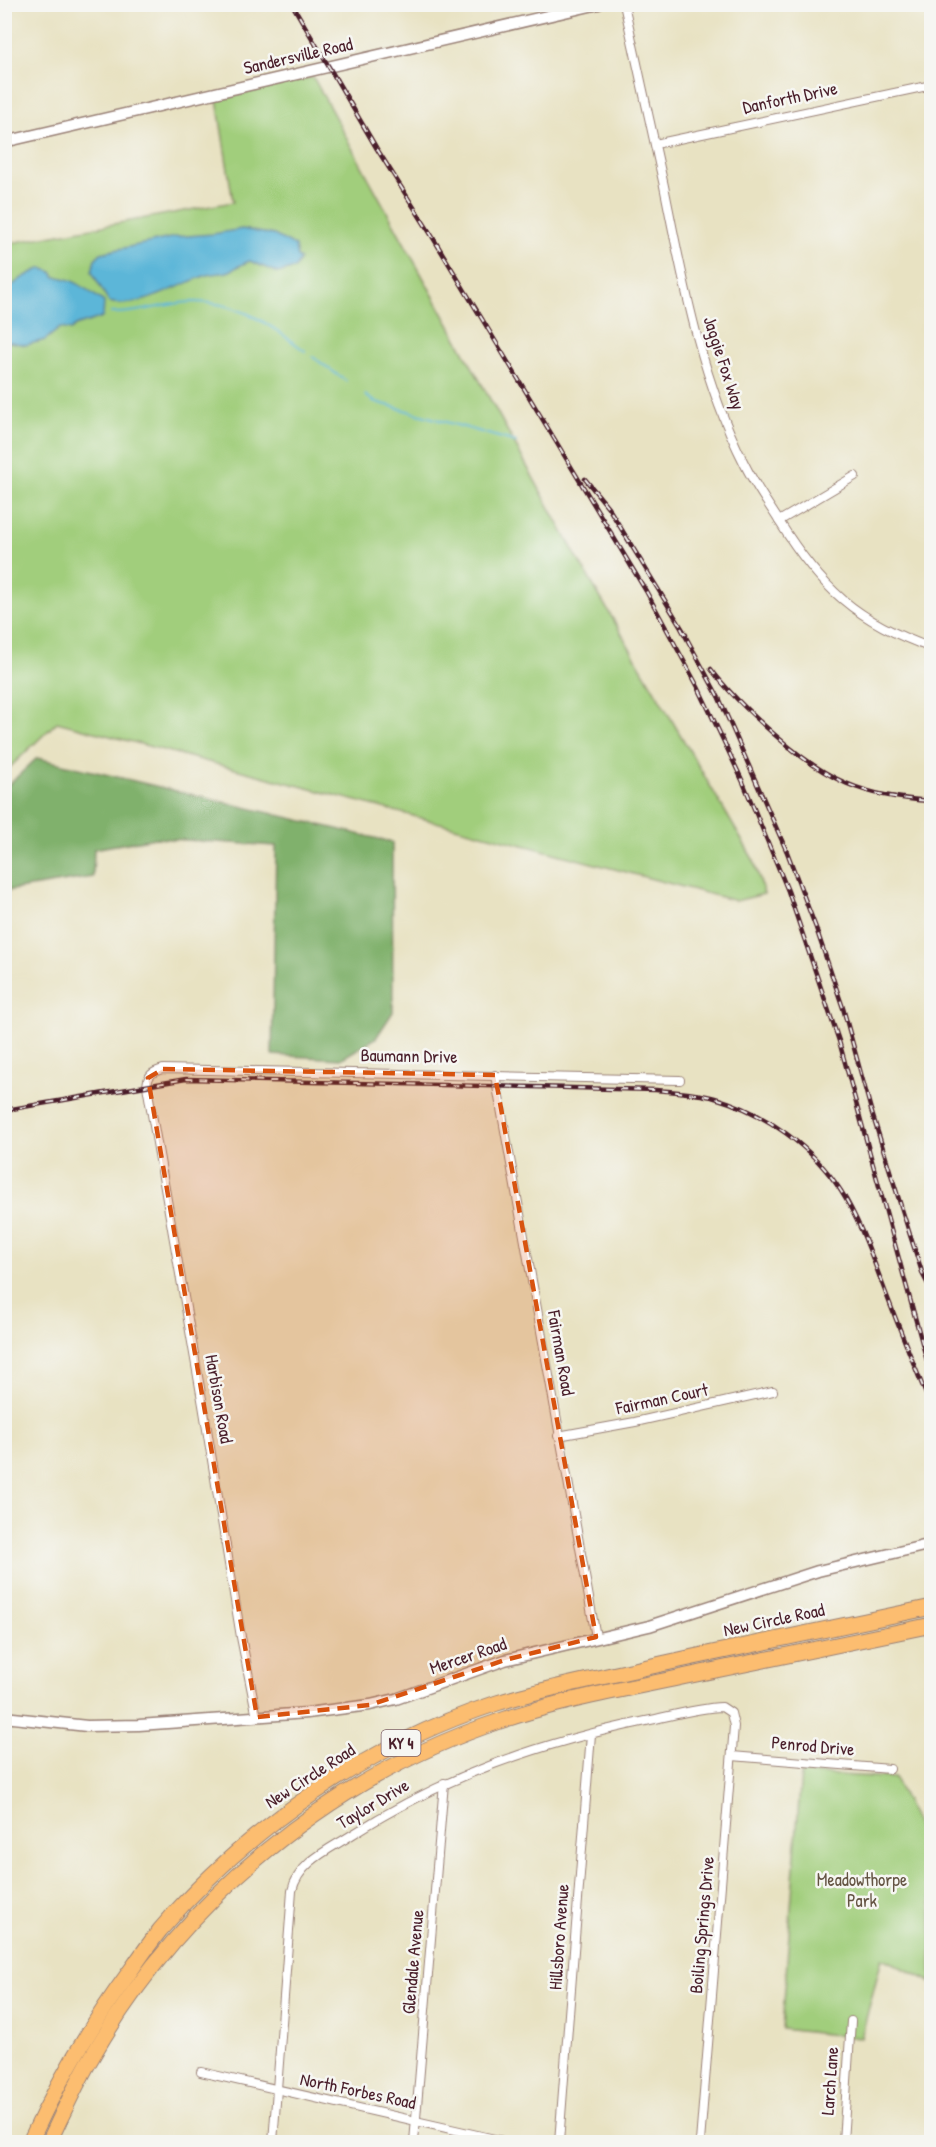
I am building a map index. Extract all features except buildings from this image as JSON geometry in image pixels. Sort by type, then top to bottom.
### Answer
[{"type":"highway","name":"New Circle Road","points":[[30,2142],[47,2104],[83,2039],[159,1932],[191,1896],[241,1850],[314,1794],[343,1775],[405,1741],[451,1720],[508,1700],[696,1656],[932,1607]]},
{"type":"highway","name":"New Circle Road","points":[[49,2142],[93,2055],[142,1980],[200,1911],[263,1853],[296,1827],[359,1786],[429,1749],[506,1719],[594,1695],[932,1625]]},
{"type":"street","name":"Sandersville Road","points":[[4,142],[600,4]]},
{"type":"street","name":"Jaggie Fox Way","points":[[624,4],[689,309],[707,371],[743,461],[807,563],[834,593],[882,628],[932,648]]},
{"type":"street","name":"Danforth Drive","points":[[655,144],[932,85]]},
{"type":"street","points":[[779,521],[855,476]]},
{"type":"street","name":"Baumann Drive","points":[[147,1086],[148,1077],[152,1072],[162,1068],[680,1080]]},
{"type":"street","name":"Fairman Road","points":[[495,1075],[558,1436],[596,1637]]},
{"type":"street","name":"Harbison Road","points":[[147,1086],[241,1637],[257,1717]]},
{"type":"street","name":"Fairman Court","points":[[558,1436],[635,1422],[773,1391]]},
{"type":"street","name":"Mercer Road","points":[[4,1717],[99,1726],[139,1725],[307,1713],[370,1705],[396,1699],[505,1660],[684,1616],[818,1571],[932,1544]]},
{"type":"street","name":"Taylor Drive","points":[[273,2142],[292,1891],[300,1871],[333,1846],[382,1815],[444,1783],[500,1760],[591,1734],[716,1707],[725,1707],[730,1711]]},
{"type":"street","name":"Boiling Springs Drive","points":[[700,2142],[732,1756],[734,1726],[730,1711]]},
{"type":"street","name":"Hillsboro Avenue","points":[[559,2142],[591,1734]]},
{"type":"street","name":"Penrod Drive","points":[[732,1756],[890,1769]]},
{"type":"street","name":"Glendale Avenue","points":[[414,2142],[444,1783]]},
{"type":"street","name":"Larch Lane","points":[[843,2142],[851,2021]]},
{"type":"street","name":"North Forbes Road","points":[[201,2072],[508,2142]]},
{"type":"highlighted area","points":[[163,1069],[495,1075],[596,1637],[505,1660],[370,1705],[257,1717],[148,1078]]},
{"type":"green space","points":[[313,77],[579,561],[754,861],[764,894],[736,901],[57,722],[5,772],[5,244],[233,202],[217,100]]},
{"type":"green space","points":[[37,758],[392,842],[393,1012],[376,1038],[341,1059],[272,1055],[276,846],[155,838],[94,849],[93,877],[5,891],[5,788]]},
{"type":"green space","name":"Meadowthorpe Park","points":[[801,1773],[895,1778],[931,1856],[931,1982],[882,1958],[861,2038],[782,2029]]},
{"type":"water","points":[[242,229],[274,235],[295,246],[297,257],[300,259],[295,268],[278,273],[250,261],[230,271],[207,275],[145,300],[120,304],[109,302],[92,272],[95,259],[101,253],[175,237]]},
{"type":"water","points":[[42,268],[52,272],[55,277],[75,282],[104,302],[103,317],[75,326],[71,330],[60,328],[45,340],[26,345],[5,341],[4,307],[7,292],[20,279]]},
{"type":"waterway","points":[[111,313],[180,303],[216,304],[262,321],[305,351]]},
{"type":"waterway","points":[[313,357],[346,381]]},
{"type":"waterway","points":[[365,395],[373,401],[516,442]]},
{"type":"railway","points":[[292,4],[377,149],[646,591],[698,687],[743,782],[788,891],[839,1041],[932,1379]]},
{"type":"railway","points":[[585,479],[608,507],[686,635]]},
{"type":"railway","points":[[681,628],[719,698],[787,852],[816,928],[843,1008],[871,1110],[910,1235],[923,1275],[932,1292]]},
{"type":"railway","points":[[711,669],[733,695],[766,727],[811,764],[829,775],[865,790],[907,799],[932,801]]},
{"type":"railway","points":[[6,1110],[186,1079],[656,1090],[715,1098],[751,1112],[786,1133],[830,1175],[854,1214],[932,1409]]}]
